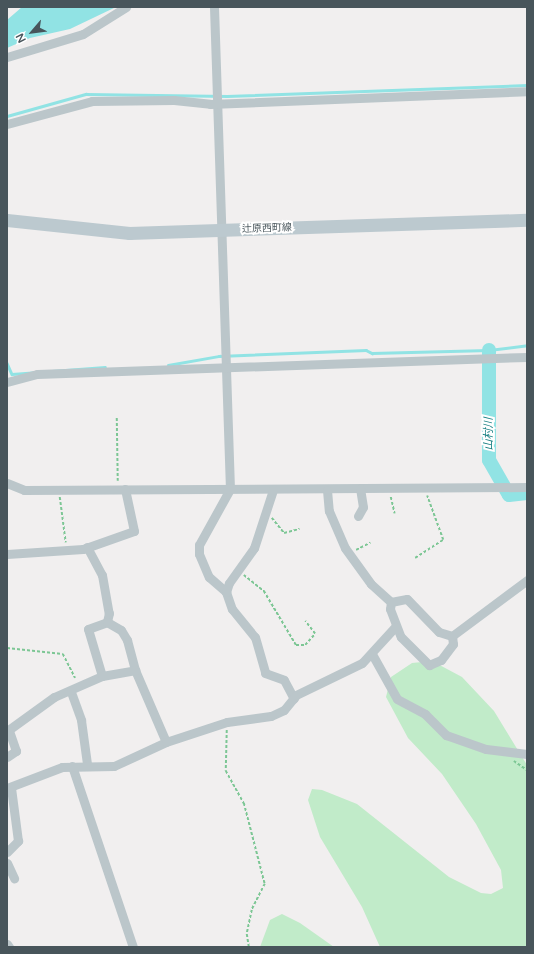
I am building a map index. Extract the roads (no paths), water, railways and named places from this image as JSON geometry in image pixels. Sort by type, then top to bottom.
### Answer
[{"type":"main road","name":"辻原西町線","points":[[7,220],[129,233],[527,220]]},
{"type":"street","points":[[7,57],[83,34],[126,7]]},
{"type":"street","points":[[214,7],[224,231],[230,489],[199,545],[199,554],[209,577],[226,592],[232,609],[255,637],[265,673],[284,680],[294,699]]},
{"type":"street","points":[[7,124],[92,101],[174,100],[218,104],[527,91]]},
{"type":"street","points":[[7,382],[37,374],[527,357]]},
{"type":"street","points":[[7,483],[24,490],[326,490],[527,487]]},
{"type":"street","points":[[7,554],[87,547],[134,531],[122,489]]},
{"type":"street","points":[[358,516],[363,507],[360,489]]},
{"type":"street","points":[[226,592],[238,569],[254,548],[273,490]]},
{"type":"street","points":[[326,490],[335,530],[349,554],[371,584],[391,602],[395,627],[429,665],[441,660],[452,644],[452,636]]},
{"type":"street","points":[[87,547],[102,575],[109,613],[107,622]]},
{"type":"street","points":[[452,636],[527,580]]},
{"type":"street","points":[[391,602],[407,599],[439,632],[452,636]]},
{"type":"street","points":[[107,622],[124,635],[135,670],[166,742]]},
{"type":"street","points":[[102,676],[88,629],[107,622]]},
{"type":"street","points":[[7,852],[18,841],[9,788],[72,766],[87,764],[114,766],[166,742],[228,722],[272,716],[284,710],[294,699],[362,663],[372,654],[395,627]]},
{"type":"street","points":[[372,654],[397,698],[425,714],[446,735],[486,749],[527,754]]},
{"type":"street","points":[[7,757],[16,751],[8,731],[37,706],[75,690],[102,676],[135,670]]},
{"type":"street","points":[[75,690],[87,764]]},
{"type":"street","points":[[72,766],[133,947]]},
{"type":"street","points":[[7,863],[14,878]]},
{"type":"water","points":[[22,7],[116,7],[70,29],[30,38],[7,48],[7,20]]},
{"type":"waterway","points":[[7,116],[86,94],[227,96],[527,85]]},
{"type":"waterway","points":[[168,365],[219,356],[366,350],[372,353],[489,350],[527,345]]},
{"type":"waterway","name":"山村川","points":[[489,350],[489,460],[509,495],[527,493]]},
{"type":"waterway","points":[[7,363],[12,374],[105,367]]}]
